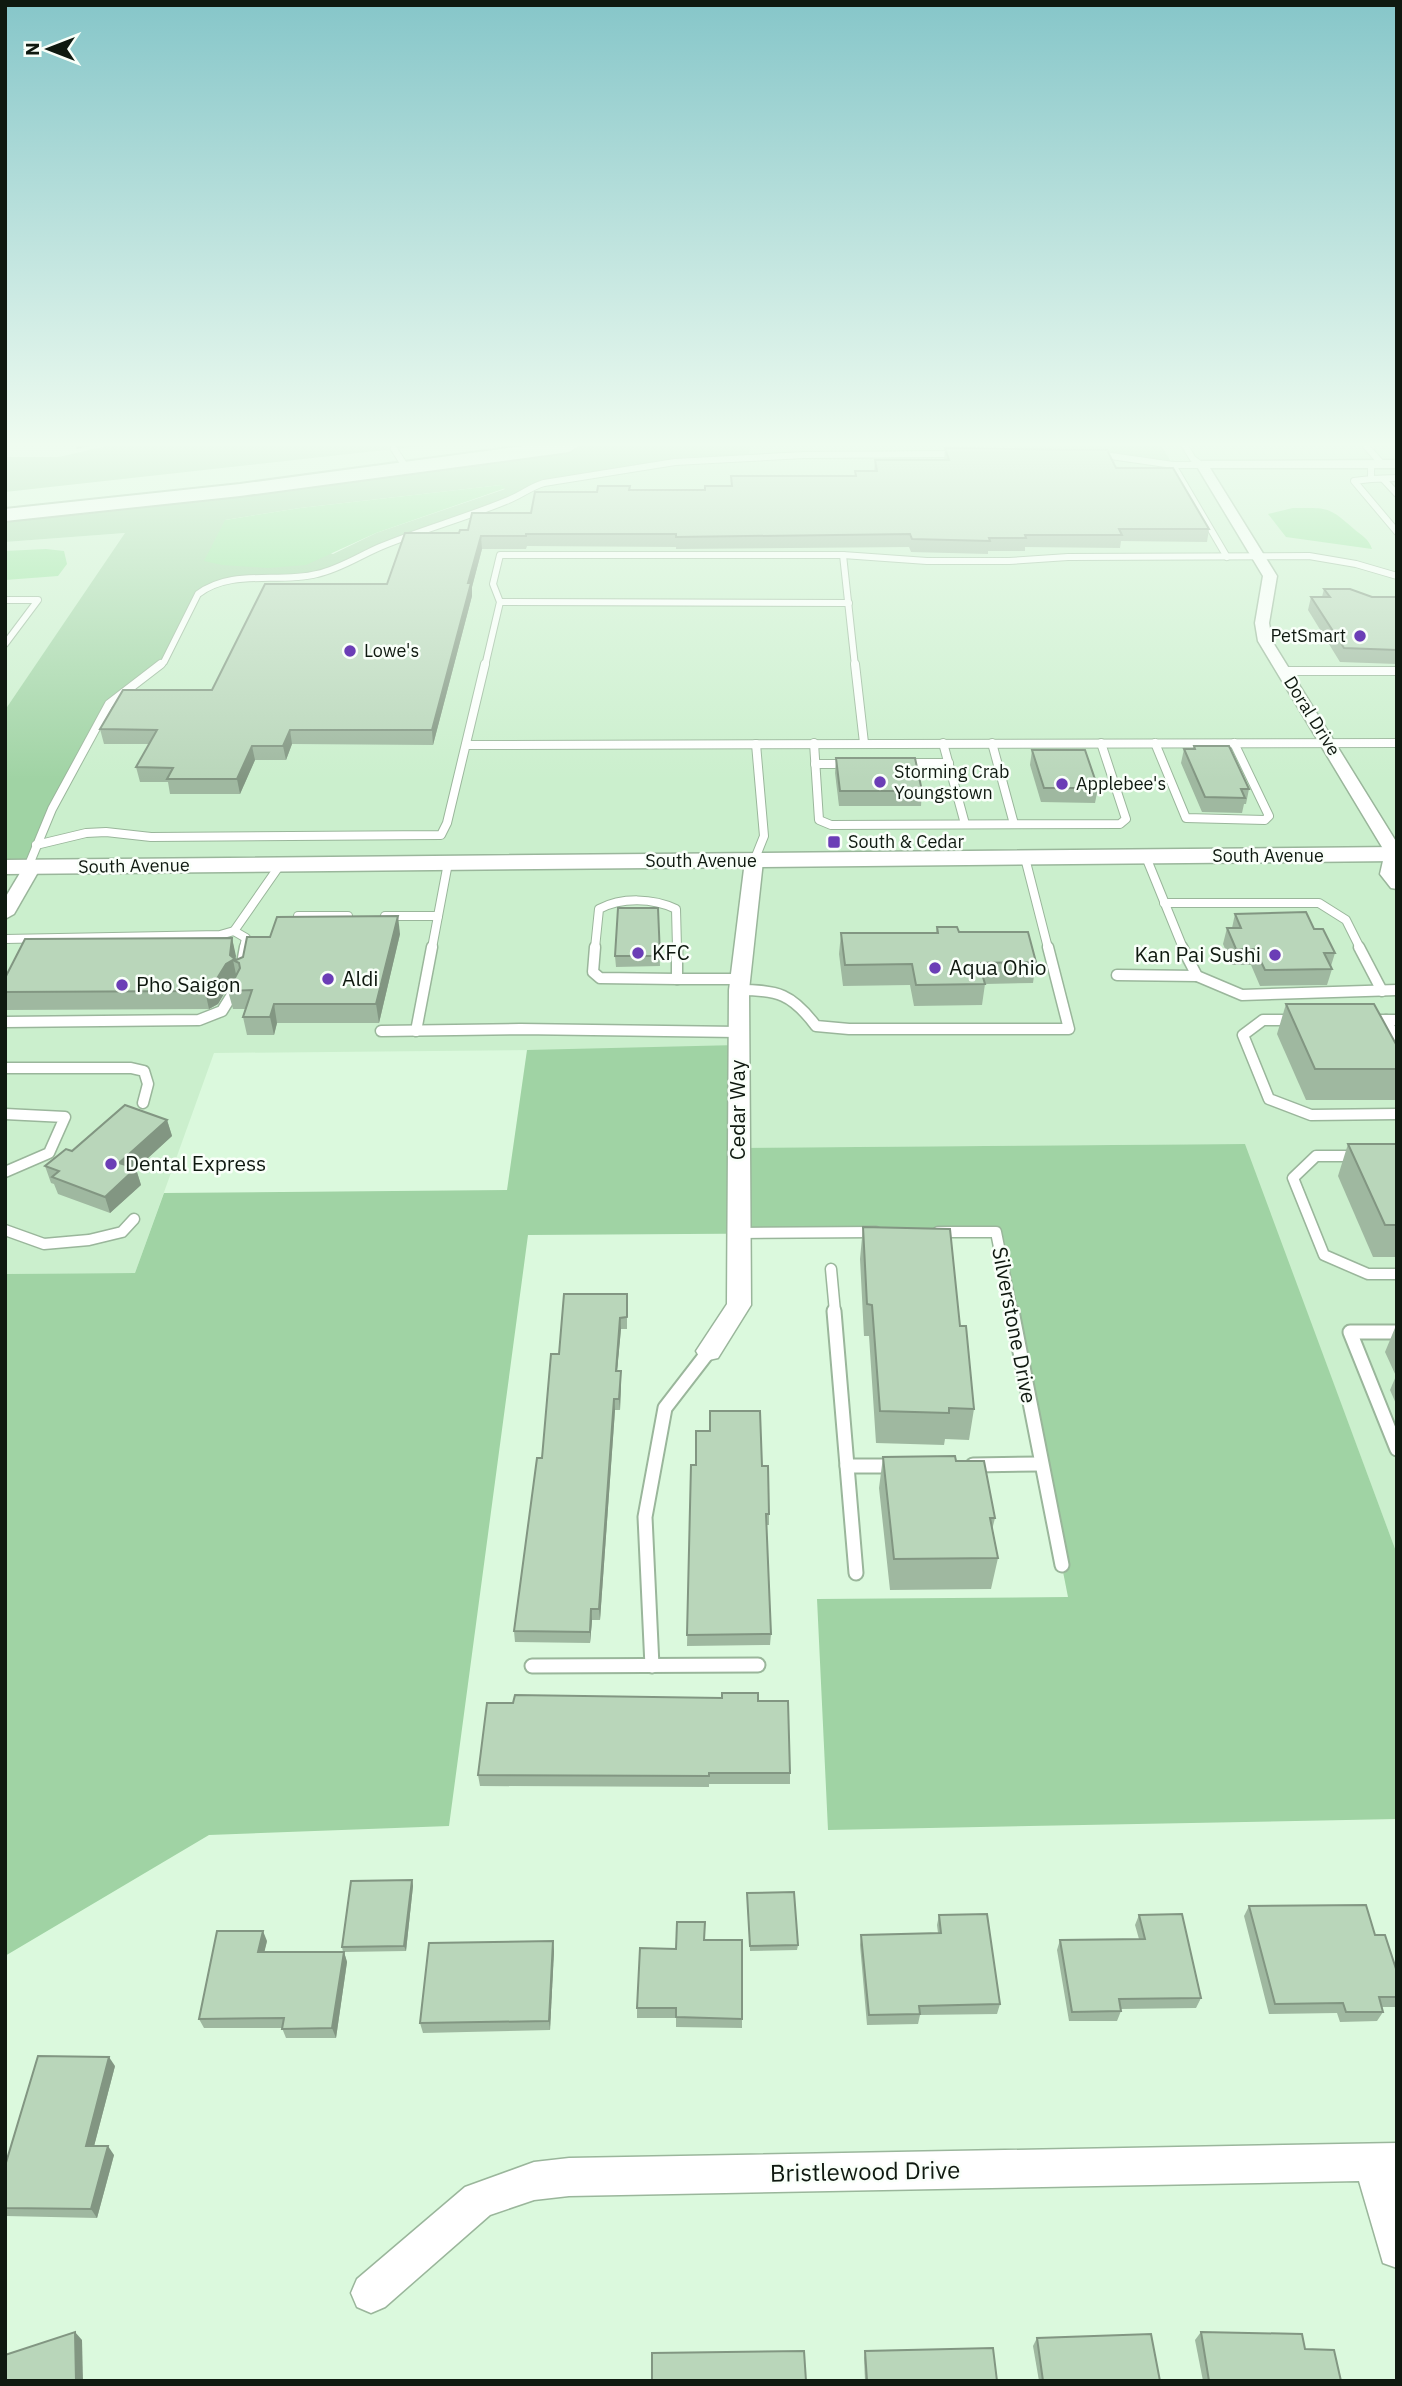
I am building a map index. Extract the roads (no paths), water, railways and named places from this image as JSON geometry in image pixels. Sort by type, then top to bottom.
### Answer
[{"type":"main road","name":"South Avenue","points":[[25,862],[280,865],[1395,855]]},
{"type":"street","name":"Doral Drive","points":[[1260,558],[1270,576],[1270,588],[1261,620],[1262,629],[1284,671],[1330,743],[1395,855],[1389,874],[1397,884]]},
{"type":"street","name":"Cedar Way","points":[[709,1351],[739,1305],[739,984],[754,861]]},
{"type":"street","points":[[5,914],[25,862]]},
{"type":"street","points":[[1385,2163],[1397,2249]]},
{"type":"street","name":"Bristlewood Drive","points":[[371,2292],[478,2200],[534,2181],[583,2177],[1385,2163]]},
{"type":"lane","points":[[25,862],[110,704],[164,662],[198,594],[206,586],[228,581],[294,579],[316,575],[362,557]]},
{"type":"lane","points":[[25,862],[86,833],[106,832],[151,837],[441,835],[447,823],[499,602],[493,584],[498,557]]},
{"type":"lane","points":[[843,557],[864,743]]},
{"type":"lane","points":[[876,557],[927,561],[1029,561],[1065,557]]},
{"type":"lane","points":[[1238,557],[1330,558],[1397,576]]},
{"type":"lane","points":[[5,600],[38,600],[5,644]]},
{"type":"lane","points":[[499,602],[849,603]]},
{"type":"lane","points":[[1284,671],[1397,671]]},
{"type":"lane","points":[[466,745],[726,747],[814,743],[1397,743]]},
{"type":"lane","points":[[814,743],[819,820],[831,825],[1119,824],[1126,819],[1101,743]]},
{"type":"lane","points":[[943,743],[965,824]]},
{"type":"lane","points":[[992,743],[1014,824]]},
{"type":"lane","points":[[1155,743],[1186,818],[1265,820],[1269,816],[1234,743]]},
{"type":"lane","points":[[754,861],[764,836],[756,744]]},
{"type":"lane","points":[[890,763],[948,763]]},
{"type":"lane","points":[[815,764],[862,764]]},
{"type":"lane","points":[[1146,857],[1196,976]]},
{"type":"lane","points":[[677,979],[676,908],[658,902],[611,902],[599,909],[593,972],[600,978],[677,979],[773,990],[790,997],[816,1026],[849,1029],[1069,1029],[1025,858]]},
{"type":"lane","points":[[416,1031],[448,863]]},
{"type":"lane","points":[[234,931],[280,865]]},
{"type":"lane","points":[[1164,903],[1319,903],[1346,920],[1382,991]]},
{"type":"lane","points":[[298,916],[357,916]]},
{"type":"lane","points":[[369,916],[438,916]]},
{"type":"lane","points":[[5,939],[204,936],[234,931],[246,938],[241,971]]},
{"type":"lane","points":[[1117,975],[1196,976],[1242,995],[1397,990]]},
{"type":"lane","points":[[5,1021],[207,1019],[226,1010],[236,986]]},
{"type":"lane","points":[[1304,1020],[1263,1020],[1243,1035],[1269,1099],[1311,1115],[1397,1114]]},
{"type":"lane","points":[[1359,1020],[1392,1020],[1397,1041]]},
{"type":"lane","points":[[381,1031],[738,1032]]},
{"type":"lane","points":[[5,1068],[131,1068],[144,1071],[148,1084],[143,1103]]},
{"type":"lane","points":[[5,1114],[65,1117],[49,1153],[5,1172]]},
{"type":"lane","points":[[1370,1156],[1316,1156],[1293,1178],[1324,1255],[1368,1274],[1397,1274]]},
{"type":"lane","points":[[5,1230],[44,1244],[89,1240],[122,1232],[134,1219]]},
{"type":"lane","name":"Silverstone Drive","points":[[930,1232],[996,1232],[1062,1565]]},
{"type":"lane","points":[[739,1233],[890,1233]]},
{"type":"lane","points":[[831,1269],[856,1573]]},
{"type":"lane","points":[[1397,1332],[1350,1332],[1397,1449]]},
{"type":"lane","points":[[652,1666],[645,1517],[665,1408],[709,1351]]},
{"type":"lane","points":[[957,1465],[1040,1464]]},
{"type":"lane","points":[[847,1466],[902,1466]]},
{"type":"lane","points":[[532,1666],[758,1665]]},
{"type":"place","name":"PetSmart","points":[[1360,636]]},
{"type":"place","name":"Lowe's","points":[[350,651]]},
{"type":"place","name":"Storming Crab Youngstown","points":[[880,782]]},
{"type":"place","name":"Applebee's","points":[[1062,784]]},
{"type":"place","name":"South & Cedar","points":[[834,842]]},
{"type":"place","name":"KFC","points":[[638,953]]},
{"type":"place","name":"Kan Pai Sushi","points":[[1275,955]]},
{"type":"place","name":"Aqua Ohio","points":[[935,968]]},
{"type":"place","name":"Aldi","points":[[328,979]]},
{"type":"place","name":"Pho Saigon","points":[[122,985]]},
{"type":"place","name":"Dental Express","points":[[111,1164]]}]
